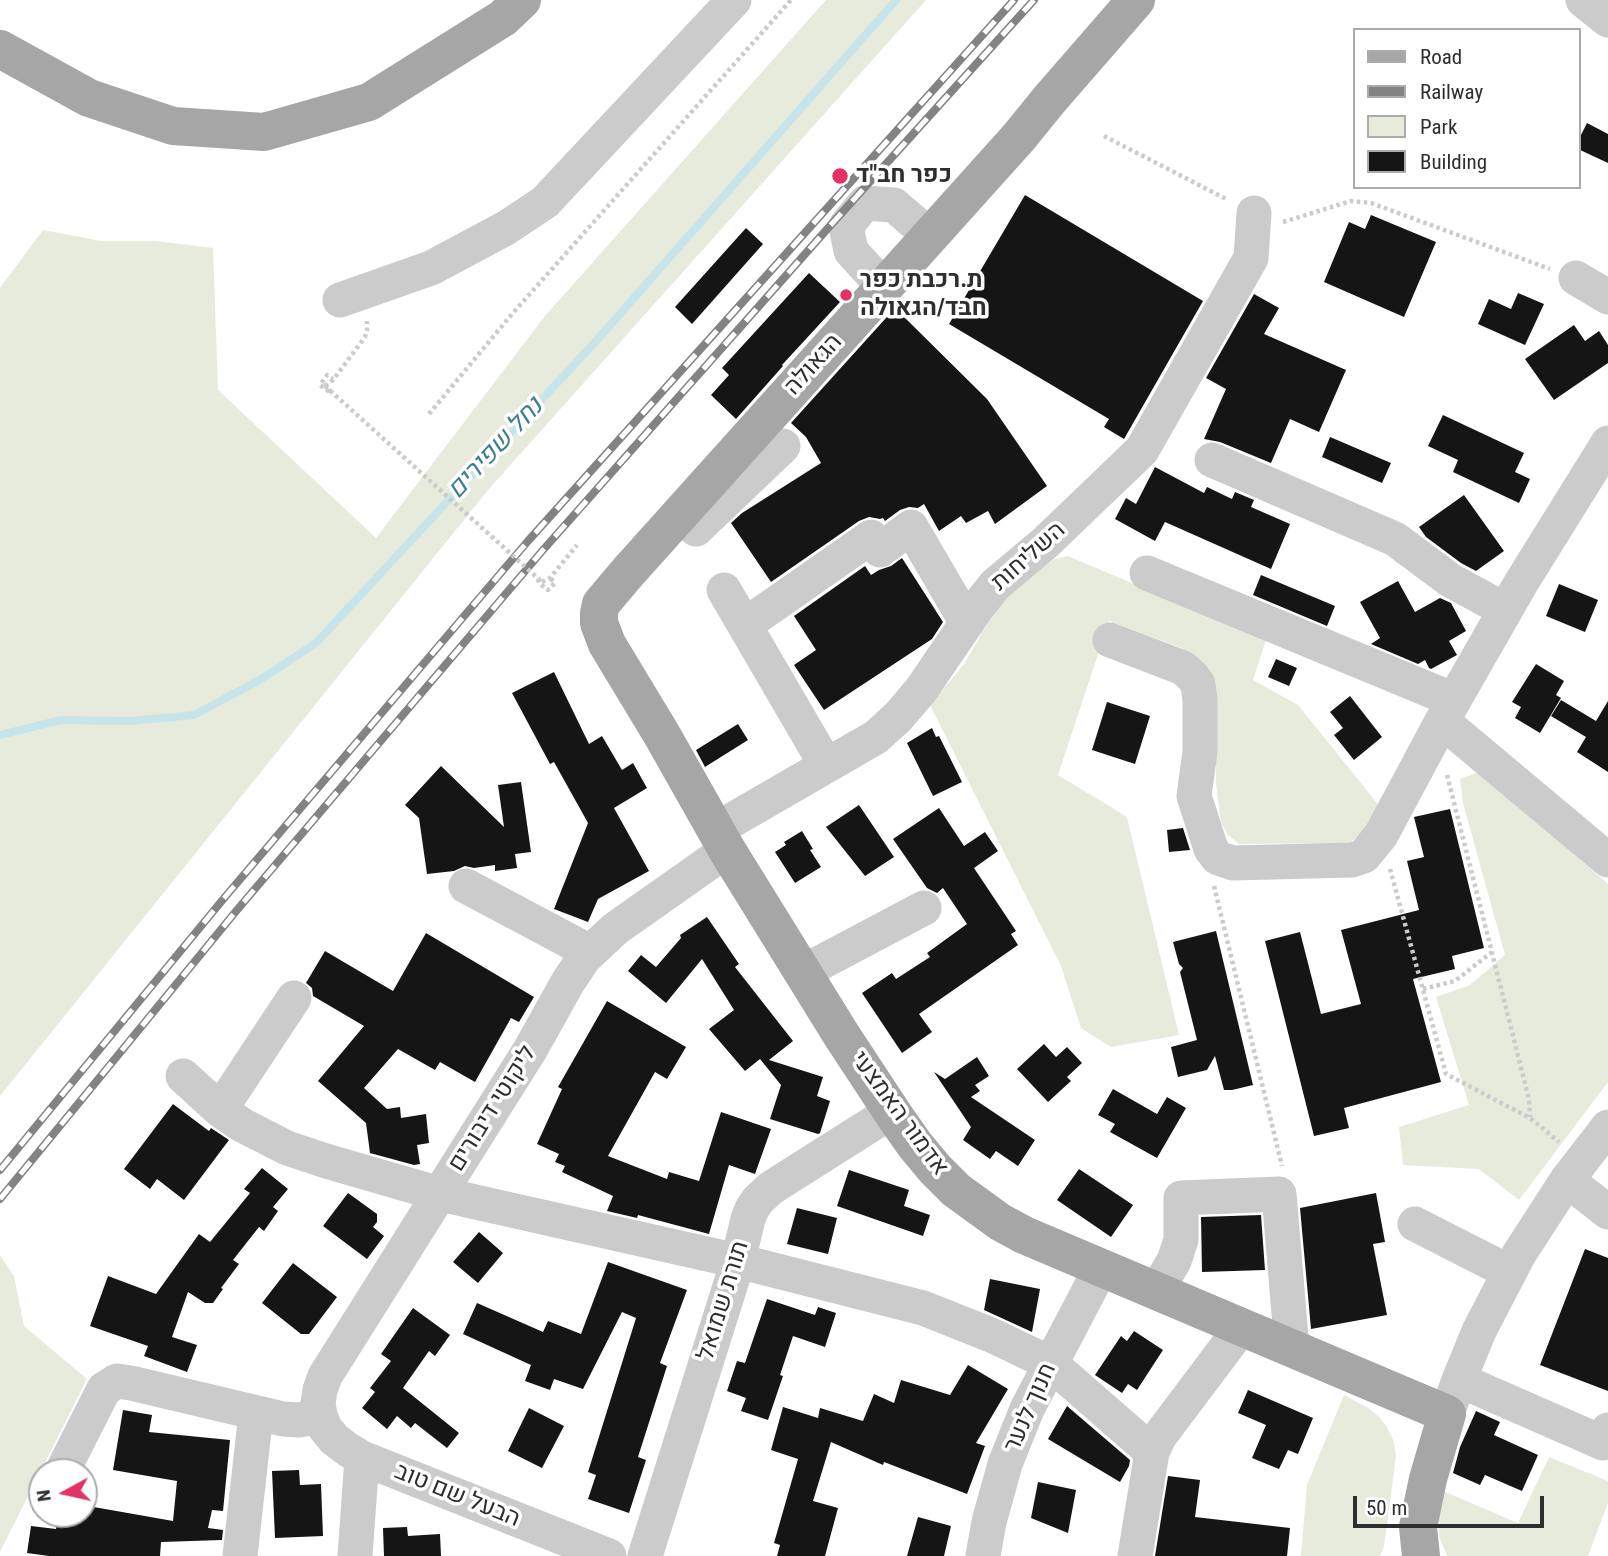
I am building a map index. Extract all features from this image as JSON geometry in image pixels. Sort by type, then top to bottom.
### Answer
[{"type":"main road","points":[[0,49],[89,98],[173,126],[264,132],[369,102],[503,18],[522,0]]},
{"type":"main road","name":"הגאולה","points":[[601,604],[1019,137],[1136,0]]},
{"type":"main road","name":"אדמור האמצעי","points":[[601,604],[599,623],[607,644],[722,839],[891,1112],[915,1145],[956,1190],[1024,1235],[1241,1328],[1292,1349],[1453,1397]]},
{"type":"main road","points":[[1415,1546],[1428,1479],[1453,1397]]},
{"type":"street","points":[[340,300],[431,268],[506,228],[545,202],[734,0]]},
{"type":"street","points":[[1583,0],[1608,20]]},
{"type":"street","points":[[884,287],[851,251],[848,238],[846,226],[865,203],[894,205],[930,236]]},
{"type":"street","name":"השליחות","points":[[722,839],[826,765],[876,737],[898,717],[921,690],[995,585],[1045,543],[1142,450],[1251,258],[1254,214]]},
{"type":"street","points":[[1576,278],[1608,297]]},
{"type":"street","points":[[1110,640],[1183,668],[1198,684],[1200,752],[1194,796],[1211,849],[1218,858],[1233,863],[1352,860],[1364,856],[1381,835],[1505,610],[1608,443]]},
{"type":"street","points":[[678,516],[695,529],[783,446]]},
{"type":"street","points":[[1212,460],[1395,539],[1450,580],[1505,610]]},
{"type":"street","points":[[745,625],[871,537],[880,551],[911,527],[967,623]]},
{"type":"street","points":[[1147,573],[1441,723],[1608,860]]},
{"type":"street","points":[[724,590],[826,765]]},
{"type":"street","name":"ליקוטי דיבורים","points":[[320,1416],[318,1403],[325,1376],[530,1050],[573,974],[590,952],[615,929],[722,839]]},
{"type":"street","points":[[466,886],[590,952]]},
{"type":"street","points":[[803,972],[924,908]]},
{"type":"street","points":[[220,1110],[294,998]]},
{"type":"street","points":[[183,1076],[220,1110],[242,1125],[287,1148],[326,1161],[440,1194],[738,1261],[923,1308],[991,1335],[1050,1363],[1152,1452]]},
{"type":"street","name":"תורת שמואל","points":[[645,1556],[755,1204],[766,1192],[891,1112]]},
{"type":"street","points":[[1608,1127],[1574,1170],[1530,1234],[1479,1331],[1453,1397],[1603,1444],[1608,1430]]},
{"type":"street","points":[[1574,1170],[1608,1212]]},
{"type":"street","points":[[1156,1291],[1174,1261],[1181,1240],[1181,1198],[1279,1194],[1292,1349]]},
{"type":"street","points":[[1415,1224],[1509,1272]]},
{"type":"street","name":"חנוך לנער","points":[[983,1556],[1005,1464],[1027,1409],[1101,1268]]},
{"type":"street","points":[[1135,1556],[1152,1452],[1158,1437],[1241,1328]]},
{"type":"street","points":[[69,1458],[104,1389],[117,1381],[283,1419],[299,1420],[320,1416]]},
{"type":"street","points":[[240,1556],[256,1413]]},
{"type":"street","name":"הבעל שם טוב","points":[[320,1416],[334,1439],[362,1458],[609,1556]]},
{"type":"street","points":[[355,1556],[362,1458]]},
{"type":"path","points":[[429,414],[512,314],[790,0]]},
{"type":"path","points":[[1104,136],[1276,224],[1351,201],[1371,203],[1576,278]]},
{"type":"path","points":[[327,388],[365,337],[367,330],[365,316],[340,300]]},
{"type":"path","points":[[327,388],[331,393],[320,385],[327,375],[333,380]]},
{"type":"path","points":[[327,388],[548,590],[555,583],[550,578]]},
{"type":"path","points":[[540,581],[550,578],[577,545]]},
{"type":"path","points":[[1441,723],[1447,772],[1529,1099],[1530,1118]]},
{"type":"path","points":[[1381,835],[1446,1074],[1530,1118],[1574,1170]]},
{"type":"path","points":[[1218,858],[1214,887],[1285,1178],[1279,1194]]},
{"type":"path","points":[[1423,989],[1455,981],[1492,952]]},
{"type":"green space","points":[[826,0],[926,0],[488,490],[0,1096],[0,288],[43,230],[101,241],[156,241],[213,248],[218,390],[376,538],[545,316]]},
{"type":"green space","points":[[1068,556],[1266,640],[1253,680],[1298,705],[1381,808],[1365,830],[1350,843],[1239,844],[1227,834],[1221,822],[1216,784],[1216,682],[1201,663],[1181,648],[1109,621],[1058,775],[1127,817],[1179,1035],[1111,1047],[1081,1028],[1061,966],[930,705],[964,664],[995,611],[1022,581],[1055,559]]},
{"type":"green space","points":[[1479,772],[1608,884],[1608,1082],[1519,1200],[1479,1169],[1403,1165],[1399,1127],[1469,1105],[1436,997],[1470,985],[1505,955],[1463,803],[1460,779]]},
{"type":"green space","points":[[0,1255],[14,1276],[24,1326],[87,1379],[47,1458],[28,1458],[28,1496],[0,1552]]},
{"type":"green space","points":[[1344,1395],[1379,1417],[1394,1442],[1396,1456],[1384,1546],[1380,1556],[1301,1556],[1307,1485]]},
{"type":"green space","points":[[1549,1457],[1608,1481],[1608,1503],[1588,1556],[1447,1556],[1439,1536],[1439,1505],[1443,1491],[1518,1523]]},
{"type":"building","points":[[1587,123],[1608,134],[1608,163],[1580,150],[1580,137]]},
{"type":"building","points":[[1025,195],[1203,301],[1124,439],[1104,427],[1109,419],[949,324]]},
{"type":"building","points":[[1371,215],[1436,242],[1404,317],[1324,282],[1349,222],[1365,229]]},
{"type":"building","points":[[746,228],[763,244],[692,324],[675,307]]},
{"type":"building","points":[[809,273],[840,302],[736,419],[711,395],[729,375],[722,368]]},
{"type":"building","points":[[1518,293],[1544,304],[1525,345],[1478,324],[1489,299],[1511,309]]},
{"type":"building","points":[[1254,294],[1279,308],[1264,334],[1346,370],[1319,432],[1290,419],[1271,463],[1220,442],[1204,439],[1226,389],[1206,378]]},
{"type":"building","points":[[895,308],[987,399],[1047,486],[995,524],[988,511],[966,523],[961,516],[939,531],[924,504],[918,508],[900,510],[885,521],[883,518],[869,517],[859,521],[771,582],[731,523],[742,513],[821,463],[806,437],[791,423]]},
{"type":"building","points":[[1574,325],[1585,341],[1599,331],[1608,345],[1608,363],[1554,400],[1525,359]]},
{"type":"building","points":[[1443,415],[1524,453],[1515,472],[1530,479],[1519,503],[1453,472],[1458,460],[1428,446]]},
{"type":"building","points":[[1330,437],[1391,463],[1382,483],[1322,457]]},
{"type":"building","points":[[1155,467],[1204,493],[1207,487],[1232,499],[1235,492],[1254,500],[1251,507],[1290,524],[1271,569],[1165,522],[1155,541],[1115,519],[1126,498],[1136,504]]},
{"type":"building","points":[[1464,495],[1504,551],[1476,571],[1426,537],[1419,527]]},
{"type":"building","points":[[902,558],[943,622],[932,639],[824,710],[794,665],[816,650],[794,616],[865,566],[871,575]]},
{"type":"building","points":[[1261,575],[1335,606],[1327,626],[1253,595]]},
{"type":"building","points":[[1398,581],[1415,612],[1440,598],[1451,603],[1466,631],[1449,641],[1457,655],[1431,669],[1425,660],[1418,664],[1371,644],[1380,638],[1360,602]]},
{"type":"building","points":[[1559,584],[1598,600],[1585,632],[1546,616]]},
{"type":"building","points":[[1276,659],[1297,668],[1289,686],[1268,677]]},
{"type":"building","points":[[1536,664],[1564,681],[1556,695],[1561,698],[1540,733],[1515,718],[1521,707],[1512,702]]},
{"type":"building","points":[[554,672],[589,744],[602,736],[622,770],[633,763],[647,788],[614,808],[649,871],[598,899],[588,922],[554,909],[588,823],[554,762],[550,764],[512,693]]},
{"type":"building","points":[[1350,696],[1382,737],[1354,760],[1334,735],[1343,728],[1330,712]]},
{"type":"building","points":[[1561,700],[1596,721],[1608,701],[1608,772],[1577,752],[1586,737],[1551,716]]},
{"type":"building","points":[[1107,702],[1150,716],[1135,764],[1092,750]]},
{"type":"building","points":[[738,724],[748,740],[705,767],[696,750]]},
{"type":"building","points":[[932,728],[936,737],[939,736],[962,782],[933,796],[907,743]]},
{"type":"building","points":[[441,766],[504,827],[498,785],[521,782],[531,852],[515,854],[517,868],[495,871],[495,865],[474,868],[465,866],[454,871],[427,874],[419,818],[405,805]]},
{"type":"building","points":[[859,805],[894,857],[865,876],[826,827]]},
{"type":"building","points":[[939,808],[964,846],[985,832],[998,851],[974,868],[1016,931],[1011,934],[1018,945],[919,1014],[932,1032],[902,1053],[862,993],[892,973],[896,979],[930,957],[927,953],[967,924],[943,888],[937,893],[927,888],[893,839]]},
{"type":"building","points":[[1450,809],[1484,948],[1452,956],[1455,969],[1413,979],[1441,1082],[1344,1108],[1349,1128],[1314,1136],[1265,941],[1300,932],[1321,1014],[1361,1004],[1341,930],[1419,910],[1407,861],[1424,857],[1414,817]]},
{"type":"building","points":[[1183,828],[1190,850],[1169,852],[1167,830]]},
{"type":"building","points":[[802,831],[821,867],[795,883],[775,852],[786,845],[784,842]]},
{"type":"building","points":[[707,917],[739,964],[735,967],[793,1041],[769,1060],[823,1077],[817,1096],[830,1101],[820,1133],[770,1119],[781,1085],[760,1059],[745,1071],[709,1029],[734,1010],[702,959],[666,1003],[628,971],[641,955],[656,967],[681,938],[680,935]]},
{"type":"building","points":[[1216,931],[1253,1085],[1232,1090],[1224,1090],[1215,1056],[1207,1070],[1178,1077],[1171,1047],[1197,1040],[1180,972],[1183,968],[1179,964],[1173,942]]},
{"type":"building","points":[[426,933],[534,997],[519,1022],[511,1018],[475,1082],[440,1062],[435,1070],[398,1049],[364,1088],[387,1109],[400,1107],[401,1118],[426,1114],[429,1143],[417,1145],[420,1164],[414,1165],[370,1153],[366,1123],[318,1081],[364,1026],[313,996],[312,988],[306,983],[325,951],[393,991]]},
{"type":"building","points":[[607,1001],[686,1047],[667,1079],[655,1072],[608,1156],[667,1179],[669,1172],[699,1181],[721,1112],[771,1129],[755,1174],[729,1165],[709,1234],[638,1215],[637,1218],[607,1211],[613,1196],[562,1172],[565,1166],[555,1162],[559,1154],[537,1144],[562,1089],[558,1087]]},
{"type":"building","points":[[1044,1044],[1056,1057],[1067,1047],[1082,1063],[1067,1077],[1071,1081],[1048,1102],[1017,1069]]},
{"type":"building","points":[[977,1057],[989,1076],[975,1085],[980,1091],[971,1097],[1035,1140],[1018,1166],[996,1151],[990,1159],[963,1140],[971,1127],[934,1072],[945,1079]]},
{"type":"building","points":[[1113,1089],[1157,1114],[1167,1097],[1186,1108],[1157,1158],[1110,1132],[1115,1124],[1098,1115]]},
{"type":"building","points":[[173,1104],[209,1131],[211,1128],[229,1140],[184,1200],[157,1179],[150,1189],[124,1169]]},
{"type":"building","points":[[262,1168],[288,1189],[273,1207],[278,1211],[264,1231],[259,1227],[233,1260],[239,1264],[213,1303],[205,1303],[188,1292],[172,1337],[197,1345],[187,1372],[144,1356],[148,1346],[90,1326],[108,1276],[156,1294],[199,1234],[210,1242],[250,1193],[244,1189]]},
{"type":"building","points":[[1079,1169],[1133,1205],[1111,1237],[1057,1200]]},
{"type":"building","points":[[849,1170],[909,1190],[904,1206],[930,1215],[923,1236],[837,1206]]},
{"type":"building","points":[[348,1193],[377,1214],[377,1222],[373,1227],[384,1236],[367,1259],[323,1226]]},
{"type":"building","points":[[1376,1193],[1385,1242],[1373,1244],[1387,1315],[1311,1329],[1300,1208]]},
{"type":"building","points":[[797,1208],[837,1218],[828,1254],[787,1244]]},
{"type":"building","points":[[1261,1215],[1265,1270],[1202,1272],[1201,1217]]},
{"type":"building","points":[[479,1232],[503,1253],[478,1283],[453,1262]]},
{"type":"building","points":[[1585,1249],[1608,1258],[1608,1391],[1540,1365]]},
{"type":"building","points":[[608,1262],[687,1290],[660,1363],[667,1366],[638,1457],[646,1460],[629,1513],[588,1499],[596,1475],[588,1472],[636,1318],[622,1312],[583,1389],[554,1379],[550,1390],[525,1381],[531,1365],[463,1334],[477,1303],[543,1332],[548,1321],[581,1334]]},
{"type":"building","points":[[293,1263],[337,1297],[309,1334],[301,1334],[262,1303]]},
{"type":"building","points":[[990,1279],[1040,1289],[1032,1332],[984,1310]]},
{"type":"building","points":[[767,1299],[815,1315],[818,1307],[836,1313],[825,1347],[793,1336],[768,1420],[741,1411],[746,1398],[727,1391],[737,1361],[745,1363]]},
{"type":"building","points":[[413,1308],[450,1335],[435,1356],[429,1351],[403,1388],[459,1433],[447,1448],[415,1423],[411,1428],[397,1416],[387,1429],[362,1408],[375,1392],[370,1388],[391,1361],[381,1354]]},
{"type":"building","points":[[1134,1331],[1163,1350],[1137,1390],[1128,1384],[1122,1393],[1095,1375],[1121,1336],[1127,1341]]},
{"type":"building","points":[[968,1365],[1008,1389],[976,1443],[985,1446],[967,1494],[884,1462],[883,1465],[831,1442],[813,1501],[838,1508],[825,1556],[777,1556],[780,1545],[774,1543],[798,1459],[771,1450],[783,1407],[818,1418],[820,1408],[863,1421],[874,1394],[894,1403],[901,1380],[950,1395]]},
{"type":"building","points":[[1248,1390],[1313,1418],[1298,1454],[1288,1450],[1279,1469],[1252,1458],[1266,1425],[1238,1413]]},
{"type":"building","points":[[1067,1406],[1130,1460],[1120,1482],[1048,1439]]},
{"type":"building","points":[[529,1408],[564,1426],[542,1468],[508,1451]]},
{"type":"building","points":[[123,1410],[152,1415],[149,1432],[230,1440],[223,1511],[212,1510],[208,1528],[223,1530],[222,1540],[161,1542],[160,1556],[49,1556],[27,1553],[31,1528],[98,1528],[98,1508],[173,1521],[177,1481],[113,1470]]},
{"type":"building","points":[[1476,1411],[1500,1422],[1494,1435],[1538,1455],[1522,1491],[1485,1475],[1480,1485],[1453,1473],[1460,1447]]},
{"type":"building","points":[[299,1470],[300,1485],[321,1484],[323,1536],[275,1538],[272,1471]]},
{"type":"building","points":[[1168,1476],[1200,1480],[1195,1517],[1290,1528],[1287,1556],[1155,1556]]},
{"type":"building","points":[[1038,1482],[1076,1490],[1068,1533],[1031,1518]]},
{"type":"building","points":[[918,1517],[951,1526],[944,1556],[907,1556]]},
{"type":"building","points":[[407,1527],[408,1536],[440,1534],[441,1556],[384,1556],[383,1528]]},
{"type":"waterway","name":"נחל שפירים","points":[[0,735],[61,720],[132,721],[194,715],[263,678],[316,643],[597,340],[896,0]]},
{"type":"railway","points":[[0,1170],[225,897],[528,541],[1014,0]]},
{"type":"railway","points":[[0,1199],[237,910],[543,550],[1034,0]]},
{"type":"place","name":"כפר חב\"ד","points":[[840,176]]},
{"type":"place","name":"ת.רכבת כפר חבד/הגאולה","points":[[846,295]]}]
